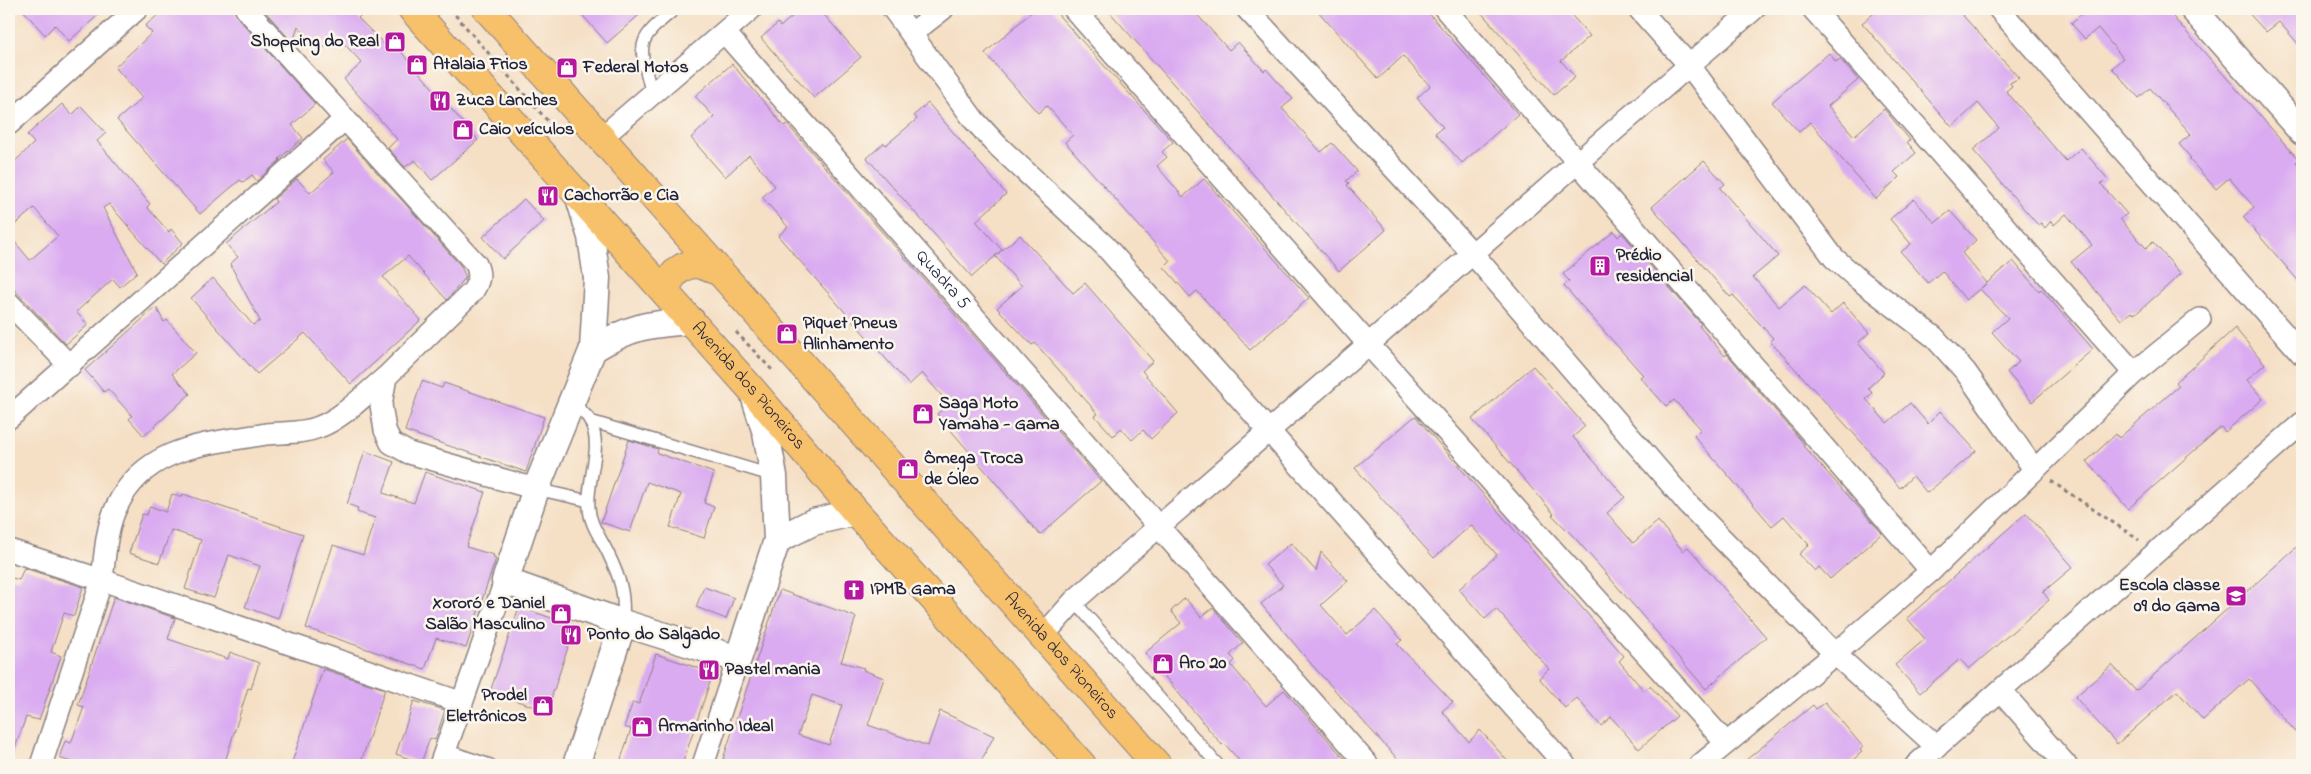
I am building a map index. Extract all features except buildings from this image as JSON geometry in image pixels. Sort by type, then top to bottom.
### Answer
[{"type":"main road","name":"Avenida dos Pioneiros","points":[[412,9],[692,321],[856,512],[1082,765]]},
{"type":"main road","name":"Avenida dos Pioneiros","points":[[492,10],[718,271],[1157,765]]},
{"type":"main road","points":[[664,292],[667,282],[677,270],[695,264],[718,271]]},
{"type":"street","points":[[9,124],[137,9]]},
{"type":"street","points":[[41,765],[102,580],[106,544],[116,507],[130,483],[148,465],[168,455],[206,444],[271,434],[306,432],[321,426],[386,378],[473,291],[478,282],[479,272],[476,264],[246,9]]},
{"type":"street","points":[[601,138],[751,9]]},
{"type":"street","points":[[893,9],[974,120],[998,146],[1105,246],[1565,765]]},
{"type":"street","points":[[912,33],[943,9]]},
{"type":"street","points":[[1074,9],[1369,345],[1725,742]]},
{"type":"street","points":[[1247,9],[1473,254],[1688,504],[1835,654],[1937,747]]},
{"type":"street","points":[[1446,9],[1931,571]]},
{"type":"street","points":[[1639,9],[1689,65],[1834,258],[1934,338],[1965,371],[2034,469]]},
{"type":"street","points":[[1042,637],[1074,601],[1369,345],[1577,161],[1754,9]]},
{"type":"street","points":[[1814,9],[2134,373]]},
{"type":"street","points":[[1999,9],[2302,354]]},
{"type":"street","points":[[2193,9],[2302,132]]},
{"type":"street","name":"Quadra 5","points":[[725,33],[1157,528],[1368,765]]},
{"type":"street","points":[[9,418],[70,366],[345,118]]},
{"type":"street","points":[[443,758],[460,702],[505,581],[536,489],[594,348],[597,278],[591,237],[578,194]]},
{"type":"street","points":[[9,303],[70,366]]},
{"type":"street","points":[[1700,765],[1725,742],[1835,654],[1931,571],[2134,373],[2200,319]]},
{"type":"street","points":[[594,348],[622,332],[652,324],[692,321]]},
{"type":"street","points":[[386,378],[381,405],[384,430],[391,443],[409,452],[536,489]]},
{"type":"street","points":[[703,765],[777,540],[774,476],[766,433],[753,390]]},
{"type":"street","points":[[1916,765],[2302,423]]},
{"type":"street","points":[[777,540],[813,522],[856,512]]},
{"type":"street","points":[[9,550],[460,702]]},
{"type":"street","points":[[505,581],[623,623],[738,659]]},
{"type":"street","points":[[576,765],[623,623]]},
{"type":"street","points":[[2001,691],[2066,765]]},
{"type":"lane","points":[[652,95],[642,53],[643,40],[650,29],[675,9]]},
{"type":"lane","points":[[572,402],[590,421],[774,476]]},
{"type":"lane","points":[[590,421],[595,448],[589,501],[592,525],[621,582],[625,597],[623,623]]},
{"type":"lane","points":[[536,489],[589,501]]},
{"type":"lane","points":[[1074,601],[1218,765]]},
{"type":"lane","points":[[443,758],[490,765]]},
{"type":"path","points":[[2034,469],[2157,552]]},
{"type":"place","name":"Shopping do Real","points":[[395,42]]},
{"type":"place","name":"Atalaia Frios","points":[[417,65]]},
{"type":"place","name":"Federal Motos","points":[[567,68]]},
{"type":"place","name":"Zuca Lanches","points":[[440,101]]},
{"type":"place","name":"Caio veículos","points":[[463,130]]},
{"type":"place","name":"Cachorrão e Cia","points":[[548,196]]},
{"type":"place","name":"Prédio residencial","points":[[1600,266]]},
{"type":"place","name":"Piquet Pneus Alinhamento","points":[[787,334]]},
{"type":"place","name":"Saga Moto Yamaha - Gama","points":[[923,414]]},
{"type":"place","name":"Ômega Troca de Óleo","points":[[908,469]]},
{"type":"place","name":"IPMB Gama","points":[[854,590]]},
{"type":"place","name":"Escola classe 09 do Gama","points":[[2236,596]]},
{"type":"place","name":"Xororó e Daniel Salão Masculino","points":[[561,614]]},
{"type":"place","name":"Ponto do Salgado","points":[[571,635]]},
{"type":"place","name":"Aro 20","points":[[1163,664]]},
{"type":"place","name":"Pastel mania","points":[[709,670]]},
{"type":"place","name":"Prodel Eletrônicos","points":[[543,706]]},
{"type":"place","name":"Armarinho Ideal","points":[[642,727]]}]
